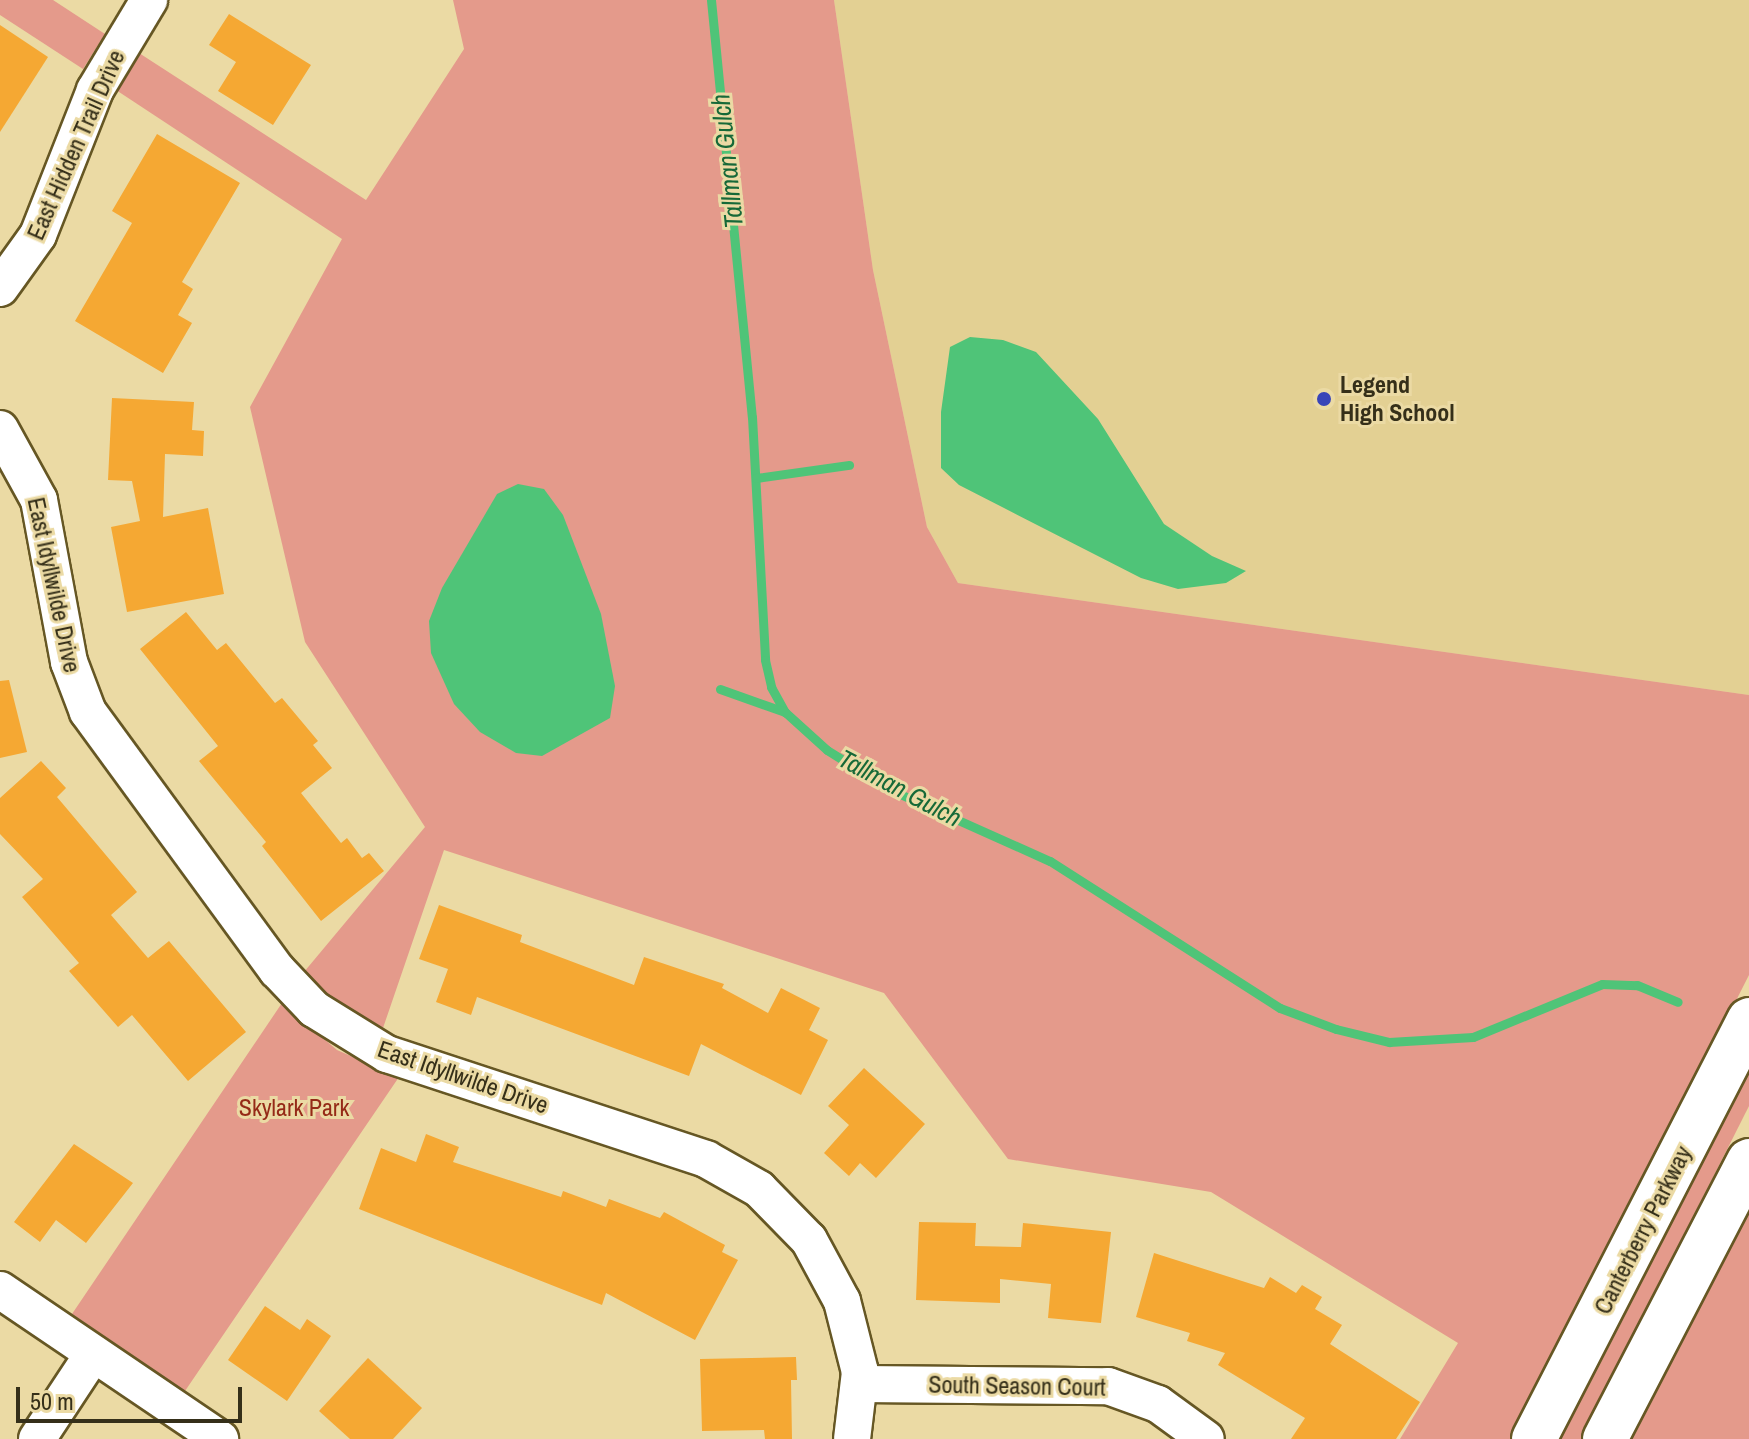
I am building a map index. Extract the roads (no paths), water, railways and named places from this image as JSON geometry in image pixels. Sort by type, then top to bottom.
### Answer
[{"type":"street","name":"East Hidden Trail Drive","points":[[0,288],[38,235],[95,90],[149,0]]},
{"type":"street","name":"East Idyllwilde Drive","points":[[0,429],[39,500],[69,662],[88,712],[136,783],[300,996],[351,1035],[387,1054],[706,1159],[759,1189],[801,1230],[834,1280],[850,1323],[861,1384],[852,1439]]},
{"type":"street","name":"Canterberry Parkway","points":[[1534,1439],[1749,1020]]},
{"type":"street","points":[[1605,1439],[1749,1161]]},
{"type":"street","points":[[0,1290],[220,1439]]},
{"type":"street","points":[[37,1439],[93,1354]]},
{"type":"street","name":"South Season Court","points":[[861,1384],[1108,1386],[1158,1404],[1206,1439]]},
{"type":"waterway","name":"Tallman Gulch","points":[[711,0],[752,417],[765,660],[771,687],[785,712],[827,750],[891,790],[1050,861],[1280,1008],[1336,1029],[1389,1042],[1473,1037],[1602,984],[1637,985],[1678,1002]]},
{"type":"waterway","points":[[756,478],[849,465]]},
{"type":"waterway","points":[[720,689],[785,712]]},
{"type":"place","name":"Legend High School","points":[[1324,399]]},
{"type":"park label","name":"Skylark Park","points":[[294,1108]]}]
